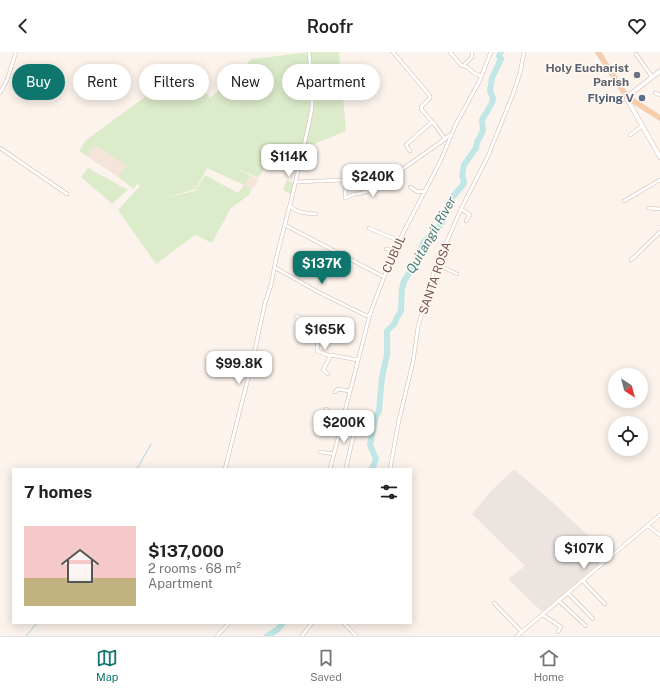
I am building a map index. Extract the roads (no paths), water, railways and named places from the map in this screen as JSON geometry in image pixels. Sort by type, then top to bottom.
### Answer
[{"type":"main road","points":[[598,52],[627,97],[660,118]]},
{"type":"street","points":[[0,93],[7,80],[16,52]]},
{"type":"street","points":[[225,468],[296,182],[312,106],[312,78],[309,52]]},
{"type":"street","points":[[393,52],[430,96],[430,98],[421,107],[445,139]]},
{"type":"street","points":[[450,52],[458,63],[481,76]]},
{"type":"street","points":[[464,66],[472,57],[472,52]]},
{"type":"street","name":"CUBUL","points":[[330,468],[370,314],[384,277],[399,241],[440,162],[456,124],[481,76],[491,52]]},
{"type":"street","name":"SANTA ROSA","points":[[390,468],[399,420],[413,362],[418,327],[437,264],[461,209],[488,156],[513,94],[520,73],[524,52]]},
{"type":"street","points":[[636,54],[652,77]]},
{"type":"street","points":[[660,71],[627,97],[628,102],[660,156]]},
{"type":"street","points":[[655,93],[660,95]]},
{"type":"street","points":[[410,151],[406,145],[432,122]]},
{"type":"street","points":[[630,135],[642,126]]},
{"type":"street","points":[[296,182],[342,180],[346,185],[345,198],[373,190],[449,135],[451,136]]},
{"type":"street","points":[[0,148],[67,194]]},
{"type":"street","points":[[624,201],[660,180]]},
{"type":"street","points":[[410,186],[418,192],[425,191]]},
{"type":"street","points":[[290,206],[300,211],[316,214]]},
{"type":"street","points":[[648,208],[660,209]]},
{"type":"street","points":[[461,209],[470,215],[466,221]]},
{"type":"street","points":[[285,225],[384,277]]},
{"type":"street","points":[[369,228],[399,241]]},
{"type":"street","points":[[631,260],[660,232]]},
{"type":"street","points":[[386,249],[397,247]]},
{"type":"street","points":[[437,264],[457,274]]},
{"type":"street","points":[[274,266],[344,305],[367,316],[370,314]]},
{"type":"street","points":[[296,316],[318,325],[317,351],[330,356],[332,355],[358,360]]},
{"type":"street","points":[[328,374],[323,370],[330,356]]},
{"type":"street","points":[[335,392],[338,389],[349,391]]},
{"type":"street","points":[[326,409],[334,417],[344,419],[353,430],[354,434],[346,468]]},
{"type":"street","points":[[320,452],[334,454]]},
{"type":"street","points":[[517,636],[660,515]]},
{"type":"street","points":[[648,526],[660,535]]},
{"type":"street","points":[[590,555],[602,564]]},
{"type":"street","points":[[583,580],[605,604]]},
{"type":"street","points":[[568,593],[593,618]]},
{"type":"street","points":[[559,601],[586,626]]},
{"type":"street","points":[[494,603],[522,632]]},
{"type":"street","points":[[543,615],[561,627],[558,632]]},
{"type":"street","points":[[217,636],[228,624]]},
{"type":"street","points":[[302,636],[311,624]]},
{"type":"street","points":[[345,624],[356,636]]},
{"type":"waterway","name":"Quitangil River","points":[[372,468],[376,459],[370,445],[375,419],[379,411],[382,377],[387,355],[387,331],[395,323],[401,311],[404,281],[419,258],[423,243],[442,223],[450,200],[463,185],[464,181],[462,176],[464,165],[476,148],[477,142],[483,130],[482,120],[492,103],[493,98],[490,91],[492,78],[501,59],[499,56],[501,52]]},
{"type":"waterway","points":[[138,468],[151,444]]},
{"type":"waterway","points":[[26,636],[36,624]]},
{"type":"waterway","name":"Quitangil River","points":[[267,636],[277,630],[282,624]]},
{"type":"place","name":"Holy Eucharist Parish","points":[[637,75]]},
{"type":"place","name":"Flying V","points":[[642,98]]}]
